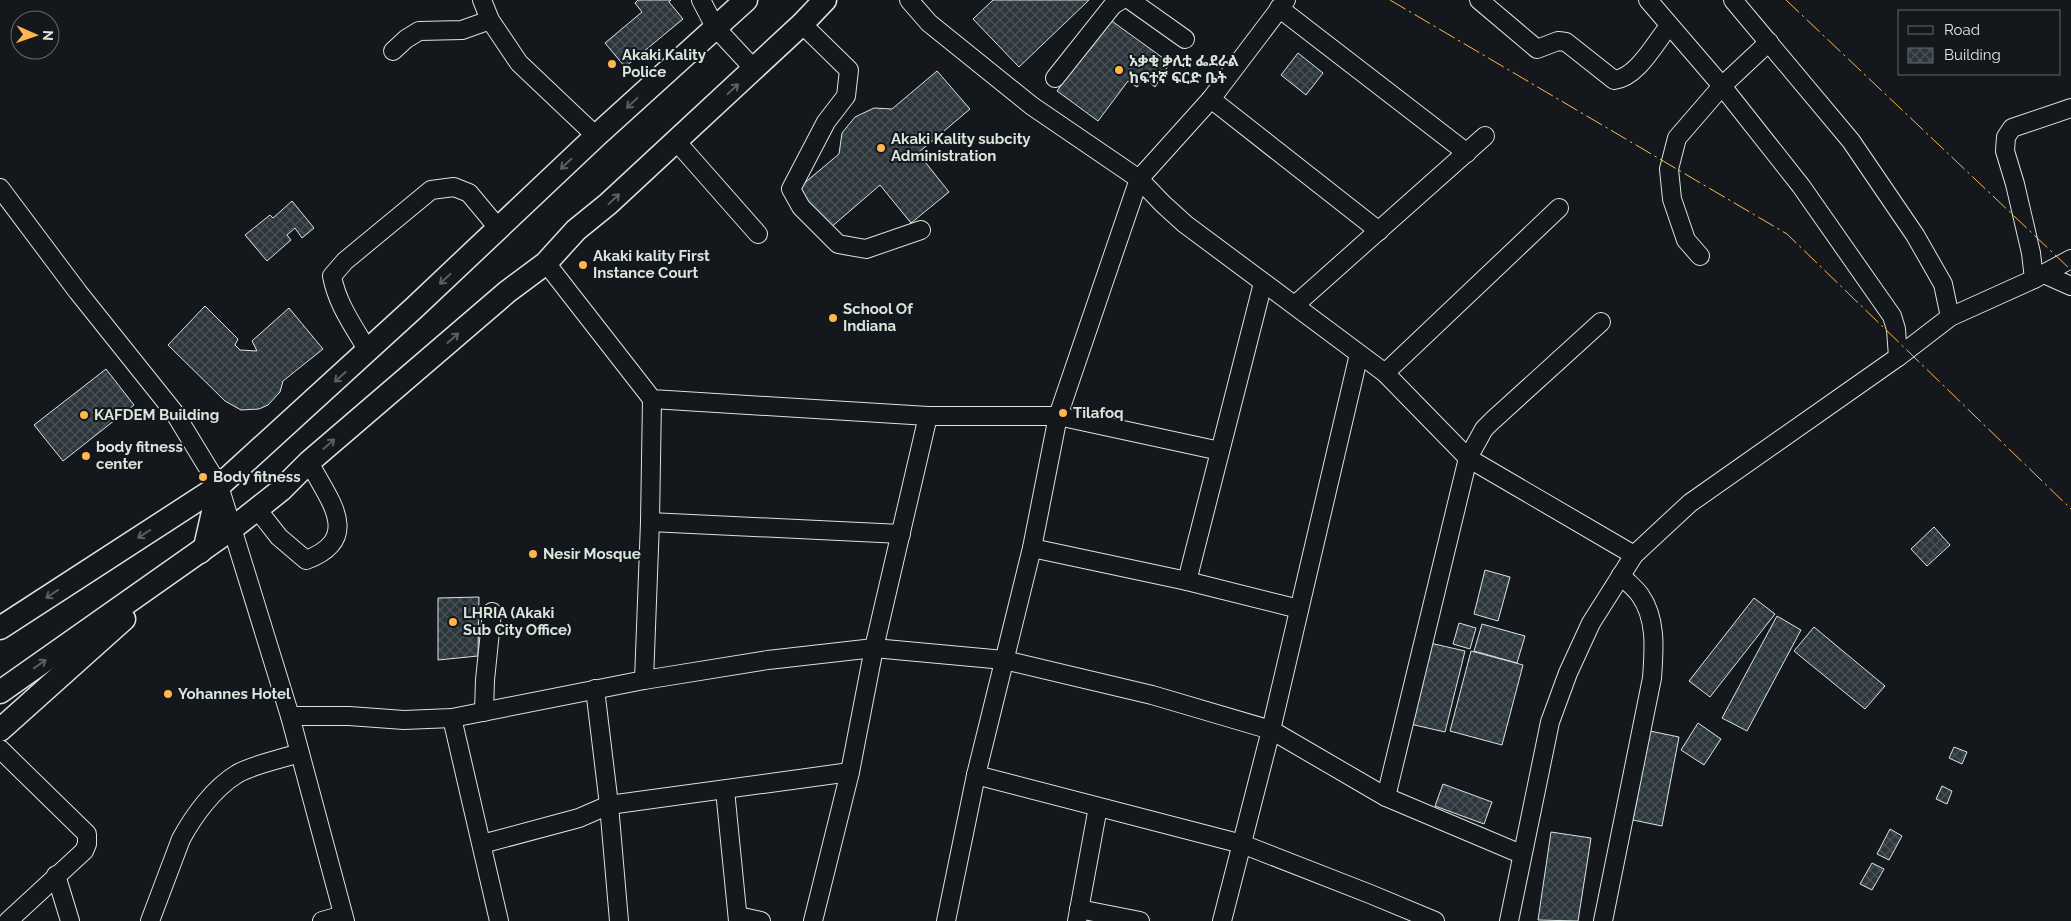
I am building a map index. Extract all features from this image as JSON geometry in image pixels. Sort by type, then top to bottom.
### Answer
[{"type":"main road","points":[[0,628],[219,486],[368,351],[596,136],[746,0]]},
{"type":"main road","points":[[0,692],[233,528],[282,490],[309,462],[507,292],[546,263],[576,230],[608,204],[676,142],[802,24],[825,0]]},
{"type":"main road","points":[[0,730],[205,547],[219,486]]},
{"type":"street","points":[[482,0],[490,20],[519,63],[596,136]]},
{"type":"street","points":[[701,0],[715,27],[754,68]]},
{"type":"street","points":[[910,0],[929,22],[1032,106],[1139,179],[1185,224],[1385,373],[1468,458],[1634,555]]},
{"type":"street","points":[[1055,78],[1113,5],[1121,0]]},
{"type":"street","points":[[1130,0],[1151,6],[1186,39]]},
{"type":"street","points":[[1648,0],[1722,86],[1801,186],[1892,316],[1896,329],[1898,357]]},
{"type":"street","points":[[1734,0],[1851,141],[1915,235],[1943,284],[1950,317]]},
{"type":"street","points":[[1482,1],[1537,49],[1558,41],[1566,42],[1614,80],[1623,79],[1633,73],[1669,26]]},
{"type":"street","points":[[946,921],[976,775],[1032,548],[1058,416],[1139,179],[1211,99],[1283,4],[1466,153]]},
{"type":"street","points":[[393,51],[419,30],[462,30],[490,20]]},
{"type":"street","points":[[802,24],[849,70],[846,96],[826,122],[791,189],[801,207],[838,244],[866,249],[921,230]]},
{"type":"street","points":[[1700,256],[1686,240],[1672,199],[1669,169],[1676,138],[1722,86],[1769,42]]},
{"type":"street","points":[[1211,99],[1379,231]]},
{"type":"street","points":[[2039,276],[2016,184],[2005,151],[2006,137],[2012,128],[2071,108]]},
{"type":"street","points":[[1295,305],[1485,136]]},
{"type":"street","points":[[676,142],[758,234]]},
{"type":"street","points":[[368,351],[346,315],[334,288],[332,276],[345,261],[431,190],[454,187],[469,193],[498,229]]},
{"type":"street","points":[[0,188],[78,292],[174,412],[219,486],[290,716],[344,918],[322,921]]},
{"type":"street","points":[[1385,373],[1559,208]]},
{"type":"street","points":[[1509,921],[1553,714],[1568,673],[1591,623],[1634,555],[1690,503],[1898,357],[1950,317],[2071,259]]},
{"type":"street","points":[[546,263],[652,399],[650,522],[644,680]]},
{"type":"street","points":[[2039,276],[2071,286]]},
{"type":"street","points":[[1186,581],[1263,283]]},
{"type":"street","points":[[1386,797],[1468,458],[1484,429],[1600,322]]},
{"type":"street","points":[[1222,921],[1271,730],[1359,354]]},
{"type":"street","points":[[652,399],[928,416],[1058,416],[1220,451]]},
{"type":"street","points":[[813,921],[850,772],[874,648],[928,416]]},
{"type":"street","points":[[258,509],[278,537],[306,560],[318,555],[332,542],[339,528],[336,514],[309,462]]},
{"type":"street","points":[[650,522],[901,534]]},
{"type":"street","points":[[1032,548],[1186,581],[1299,609]]},
{"type":"street","points":[[1603,921],[1652,678],[1654,652],[1654,637],[1649,611],[1640,594],[1621,575]]},
{"type":"street","points":[[484,712],[485,680],[492,612]]},
{"type":"street","points":[[290,716],[349,716],[404,720],[452,718],[644,680],[768,660],[874,648],[1004,660],[1152,695],[1271,730],[1386,797],[1522,854]]},
{"type":"street","points":[[595,689],[609,805],[619,921]]},
{"type":"street","points":[[452,718],[499,921]]},
{"type":"street","points":[[0,749],[87,834],[87,844],[84,850],[8,921]]},
{"type":"street","points":[[150,921],[181,839],[206,802],[238,773],[299,754]]},
{"type":"street","points":[[482,844],[579,818],[609,805],[850,772]]},
{"type":"street","points":[[976,775],[1242,844],[1435,921]]},
{"type":"street","points":[[725,790],[738,919],[761,921]]},
{"type":"street","points":[[1098,808],[1078,915],[1140,921]]},
{"type":"street","points":[[56,875],[70,921]]},
{"type":"building","points":[[638,0],[671,0],[669,2],[683,19],[625,67],[605,43],[642,12],[635,3]]},
{"type":"building","points":[[993,0],[1089,0],[1019,67],[973,19]]},
{"type":"building","name":"አቃቂ ቃሊቲ ፌደራል ከፍተኛ ፍርድ ቤት","points":[[1109,19],[1170,63],[1155,87],[1143,77],[1137,87],[1128,81],[1098,121],[1057,91]]},
{"type":"building","points":[[1298,53],[1323,73],[1306,95],[1281,75]]},
{"type":"building","name":"Akaki Kality subcity Administration","points":[[937,71],[970,109],[918,153],[949,192],[911,223],[880,185],[829,229],[796,190],[839,154],[842,133],[855,117],[874,108],[892,109]]},
{"type":"building","points":[[292,201],[314,228],[302,238],[295,228],[287,235],[291,240],[267,261],[245,235],[270,215],[273,218]]},
{"type":"building","points":[[205,306],[238,339],[235,345],[240,350],[257,351],[252,341],[289,308],[323,349],[283,381],[280,392],[268,405],[259,409],[241,410],[225,401],[168,345]]},
{"type":"building","name":"KAFDEM Building","points":[[106,369],[134,405],[63,461],[34,425]]},
{"type":"building","points":[[1934,527],[1950,545],[1927,566],[1911,549]]},
{"type":"building","points":[[1485,570],[1510,577],[1498,621],[1474,614]]},
{"type":"building","points":[[479,597],[478,656],[438,660],[438,598]]},
{"type":"building","points":[[1754,598],[1775,614],[1710,697],[1689,681]]},
{"type":"building","points":[[1777,616],[1801,630],[1747,731],[1722,718]]},
{"type":"building","points":[[1459,623],[1476,628],[1470,649],[1453,644]]},
{"type":"building","points":[[1482,624],[1525,636],[1517,663],[1474,651]]},
{"type":"building","points":[[1814,627],[1885,686],[1865,709],[1794,651]]},
{"type":"building","points":[[1430,643],[1465,651],[1445,732],[1410,724]]},
{"type":"building","points":[[1471,651],[1523,665],[1502,745],[1450,731]]},
{"type":"building","points":[[1698,723],[1721,739],[1704,765],[1681,750]]},
{"type":"building","points":[[1650,731],[1679,737],[1662,826],[1633,820]]},
{"type":"building","points":[[1954,747],[1967,752],[1962,764],[1949,758]]},
{"type":"building","points":[[1443,784],[1492,802],[1484,824],[1435,806]]},
{"type":"building","points":[[1942,786],[1952,791],[1947,804],[1936,799]]},
{"type":"building","points":[[1890,829],[1902,836],[1889,860],[1877,854]]},
{"type":"building","points":[[1551,832],[1591,838],[1578,921],[1538,920]]},
{"type":"building","points":[[1872,863],[1884,869],[1872,890],[1860,884]]},
{"type":"power","points":[[1390,0],[1787,234],[2071,509]]},
{"type":"power","points":[[1786,0],[2071,270]]},
{"type":"place","name":"Akaki Kality Police","points":[[612,64]]},
{"type":"place","name":"አቃቂ ቃሊቲ ፌደራል ከፍተኛ ፍርድ ቤት","points":[[1119,70]]},
{"type":"place","name":"Akaki Kality subcity Administration","points":[[881,148]]},
{"type":"place","name":"Akaki kality First Instance Court","points":[[583,265]]},
{"type":"place","name":"School Of Indiana","points":[[833,318]]},
{"type":"place","name":"Tilafoq","points":[[1063,413]]},
{"type":"place","name":"KAFDEM Building","points":[[84,415]]},
{"type":"place","name":"body fitness center","points":[[86,456]]},
{"type":"place","name":"Body fitness","points":[[203,477]]},
{"type":"place","name":"Nesir Mosque","points":[[533,554]]},
{"type":"place","name":"LHRIA (Akaki Sub City Office)","points":[[453,622]]},
{"type":"place","name":"Yohannes Hotel","points":[[168,694]]}]
